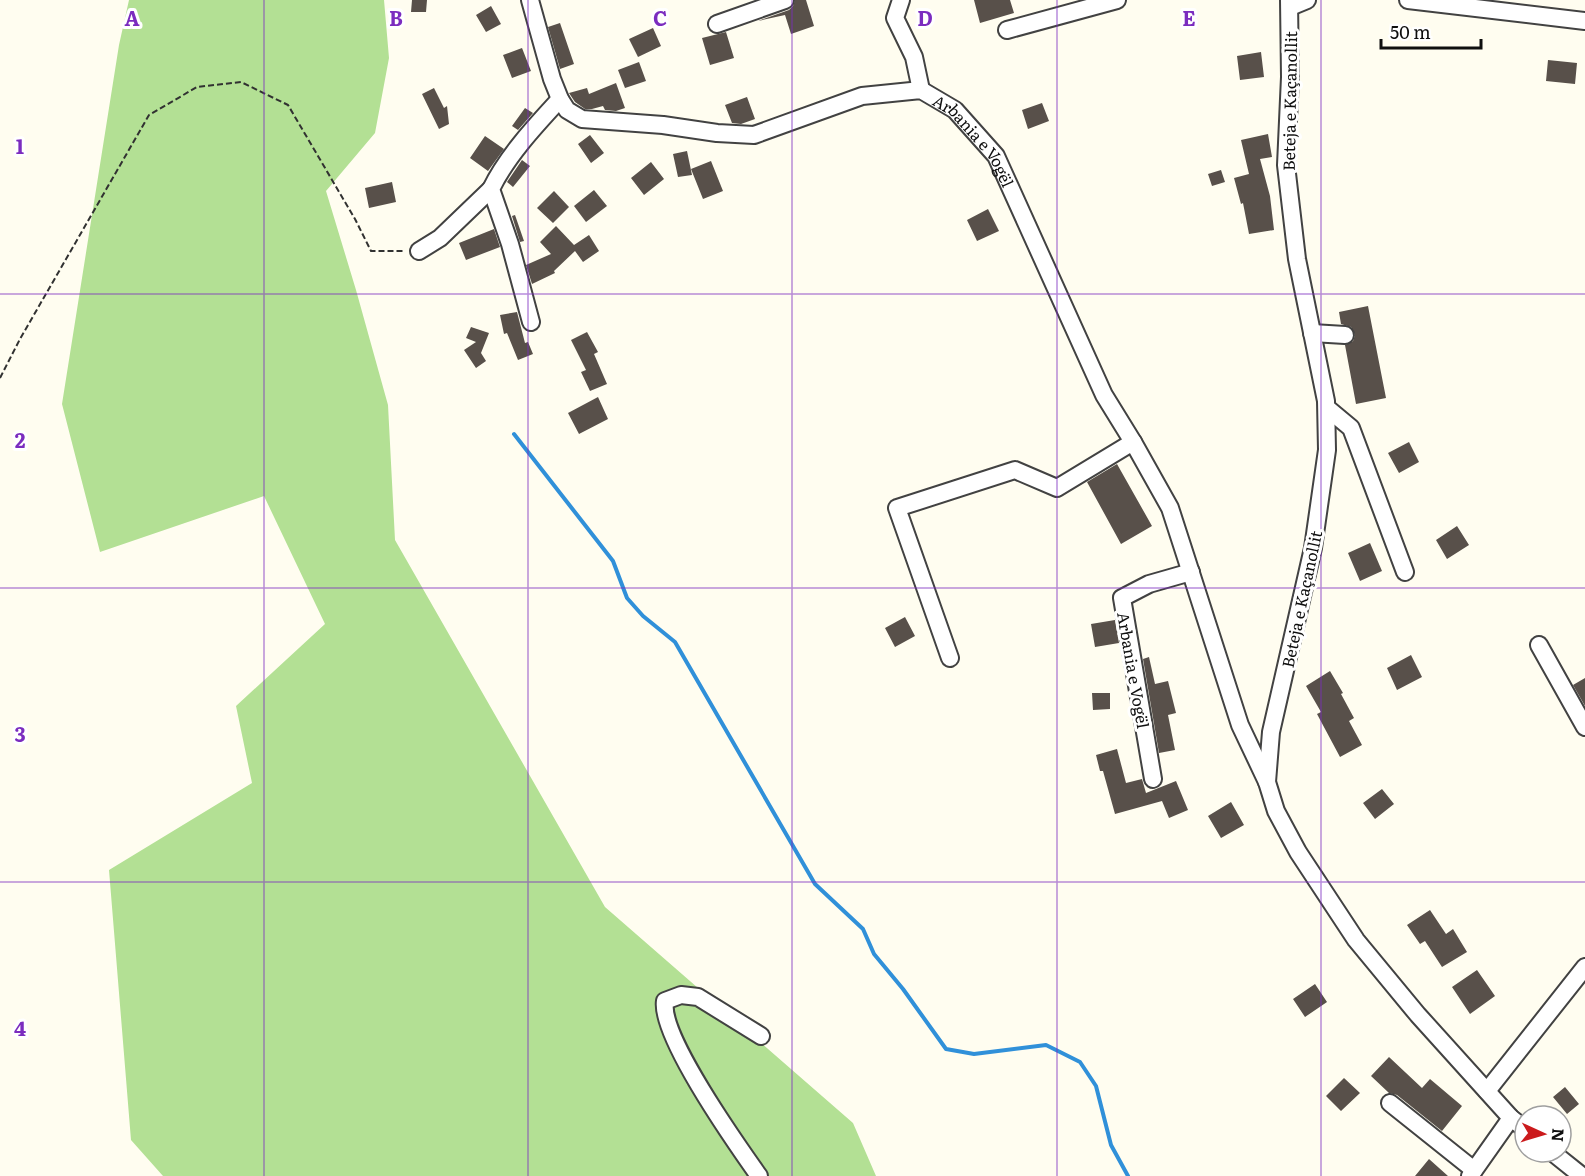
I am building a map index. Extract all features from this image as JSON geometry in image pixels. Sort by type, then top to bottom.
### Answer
[{"type":"street","name":"Arbania e Vogël","points":[[530,0],[552,79],[560,99],[567,110],[582,119],[663,125],[717,134],[754,135],[862,96],[921,90],[955,110],[996,156],[1104,395],[1170,508],[1240,725],[1267,782]]},
{"type":"street","points":[[717,24],[785,0]]},
{"type":"street","points":[[901,0],[895,18],[914,57],[921,90]]},
{"type":"street","points":[[1007,30],[1117,0]]},
{"type":"street","points":[[1289,3],[1307,0]]},
{"type":"street","points":[[1408,0],[1585,21]]},
{"type":"street","name":"Beteja e Kaçanollit","points":[[1289,3],[1286,165],[1297,259],[1327,408],[1327,450],[1313,548],[1271,732],[1267,782],[1276,811],[1298,852],[1356,940],[1418,1015],[1511,1118]]},
{"type":"street","points":[[419,250],[440,238],[491,189],[499,174],[560,99]]},
{"type":"street","points":[[491,189],[510,244],[531,322]]},
{"type":"street","points":[[1312,333],[1345,335]]},
{"type":"street","points":[[1327,408],[1351,428],[1406,572]]},
{"type":"street","points":[[950,658],[897,508],[1015,471],[1057,488],[1133,442]]},
{"type":"street","name":"Arbania e Vogël","points":[[1153,778],[1122,598],[1149,584],[1191,572]]},
{"type":"street","points":[[1539,645],[1585,727]]},
{"type":"street","points":[[1487,1091],[1585,967]]},
{"type":"street","points":[[759,1176],[706,1099],[674,1035],[664,1008],[665,1001],[681,995],[698,997],[761,1036]]},
{"type":"street","points":[[1390,1103],[1472,1173],[1511,1118]]},
{"type":"street","points":[[1567,1164],[1582,1176]]},
{"type":"path","points":[[0,378],[148,115],[196,87],[241,82],[288,105],[355,219],[370,251],[419,250]]},
{"type":"green space","points":[[129,0],[384,0],[389,58],[375,133],[326,191],[388,405],[395,540],[605,907],[853,1123],[876,1176],[163,1176],[131,1140],[109,870],[252,783],[236,706],[325,624],[264,496],[100,552],[62,404],[119,45]]},
{"type":"building","points":[[412,0],[427,0],[426,12],[411,12]]},
{"type":"building","points":[[795,0],[806,0],[814,26],[791,34],[785,15],[758,21],[789,10]]},
{"type":"building","points":[[974,0],[1010,0],[1014,13],[980,23]]},
{"type":"building","points":[[491,6],[501,24],[486,32],[476,15]]},
{"type":"building","points":[[560,23],[574,64],[560,69],[548,27]]},
{"type":"building","points":[[653,28],[661,46],[638,57],[629,39]]},
{"type":"building","points":[[726,32],[734,58],[710,65],[702,38]]},
{"type":"building","points":[[522,48],[531,71],[512,78],[503,55]]},
{"type":"building","points":[[1261,52],[1264,77],[1240,80],[1237,56]]},
{"type":"building","points":[[1548,60],[1577,63],[1575,84],[1546,81]]},
{"type":"building","points":[[639,62],[646,81],[625,88],[618,70]]},
{"type":"building","points":[[616,83],[625,108],[616,111],[605,110],[603,106],[585,109],[575,102],[569,93],[587,88],[589,94]]},
{"type":"building","points":[[434,88],[444,108],[447,106],[449,124],[439,129],[422,94]]},
{"type":"building","points":[[747,97],[755,119],[741,124],[732,123],[725,105]]},
{"type":"building","points":[[1042,103],[1049,121],[1028,129],[1022,110]]},
{"type":"building","points":[[525,108],[533,113],[518,130],[512,126]]},
{"type":"building","points":[[1268,134],[1272,157],[1260,159],[1270,196],[1274,230],[1249,234],[1243,203],[1241,204],[1234,178],[1249,174],[1241,140]]},
{"type":"building","points":[[590,135],[604,153],[591,163],[578,144]]},
{"type":"building","points":[[485,136],[504,149],[488,171],[470,158]]},
{"type":"building","points":[[687,151],[692,175],[678,177],[673,154]]},
{"type":"building","points":[[522,160],[530,166],[513,187],[507,182]]},
{"type":"building","points":[[711,161],[723,191],[703,199],[691,169]]},
{"type":"building","points":[[651,162],[664,179],[644,195],[631,178]]},
{"type":"building","points":[[1221,170],[1225,182],[1212,186],[1208,174]]},
{"type":"building","points":[[392,182],[396,202],[369,208],[365,188]]},
{"type":"building","points":[[594,190],[607,206],[586,222],[574,206]]},
{"type":"building","points":[[554,191],[569,207],[553,223],[537,208]]},
{"type":"building","points":[[988,209],[999,231],[977,241],[967,220]]},
{"type":"building","points":[[515,215],[524,241],[520,242],[512,216]]},
{"type":"building","points":[[556,226],[574,245],[589,235],[599,251],[583,262],[575,251],[554,271],[555,273],[532,284],[526,265],[551,254],[540,242]]},
{"type":"building","points":[[494,229],[500,247],[466,260],[459,243]]},
{"type":"building","points":[[1368,306],[1386,398],[1356,404],[1345,345],[1353,341],[1355,335],[1351,327],[1341,324],[1339,312]]},
{"type":"building","points":[[517,312],[525,343],[528,342],[533,354],[518,360],[507,333],[504,334],[500,315]]},
{"type":"building","points":[[471,327],[489,333],[481,353],[486,361],[476,368],[464,350],[476,342],[466,338]]},
{"type":"building","points":[[587,332],[598,352],[594,354],[607,384],[590,391],[581,372],[586,370],[571,340]]},
{"type":"building","points":[[598,397],[608,419],[579,434],[568,413]]},
{"type":"building","points":[[1409,442],[1419,462],[1399,473],[1388,453]]},
{"type":"building","points":[[1117,464],[1152,526],[1121,544],[1087,482]]},
{"type":"building","points":[[1457,526],[1469,545],[1447,559],[1436,540]]},
{"type":"building","points":[[1370,543],[1382,571],[1360,581],[1348,553]]},
{"type":"building","points":[[905,617],[915,636],[895,647],[885,628]]},
{"type":"building","points":[[1115,620],[1119,643],[1095,647],[1091,624]]},
{"type":"building","points":[[1411,655],[1422,677],[1397,690],[1387,668]]},
{"type":"building","points":[[1149,657],[1155,684],[1168,681],[1176,713],[1168,715],[1175,750],[1159,753],[1143,659]]},
{"type":"building","points":[[1330,671],[1354,718],[1349,721],[1362,745],[1340,757],[1317,714],[1321,712],[1306,686]]},
{"type":"building","points":[[1585,678],[1585,706],[1573,685]]},
{"type":"building","points":[[1092,693],[1110,693],[1110,709],[1093,710]]},
{"type":"building","points":[[1117,749],[1126,783],[1142,779],[1146,793],[1176,781],[1188,810],[1169,818],[1162,801],[1115,814],[1096,755]]},
{"type":"building","points":[[1382,789],[1394,804],[1375,819],[1363,803]]},
{"type":"building","points":[[1231,802],[1244,825],[1221,838],[1208,816]]},
{"type":"building","points":[[1430,910],[1446,934],[1453,929],[1467,952],[1442,967],[1425,941],[1420,944],[1407,925]]},
{"type":"building","points":[[1477,970],[1495,996],[1470,1014],[1452,987]]},
{"type":"building","points":[[1315,984],[1327,1002],[1305,1017],[1293,999]]},
{"type":"building","points":[[1389,1057],[1422,1088],[1430,1079],[1462,1106],[1442,1131],[1397,1095],[1389,1093],[1371,1076]]},
{"type":"building","points":[[1344,1078],[1360,1093],[1341,1111],[1326,1096]]},
{"type":"building","points":[[1565,1087],[1579,1104],[1573,1109],[1573,1104],[1559,1104],[1553,1097]]},
{"type":"building","points":[[1429,1159],[1448,1176],[1415,1176]]},
{"type":"waterway","points":[[514,434],[613,561],[627,598],[643,616],[675,642],[815,884],[863,929],[874,954],[903,989],[946,1049],[974,1054],[1046,1045],[1080,1062],[1096,1086],[1111,1145],[1128,1176]]}]
